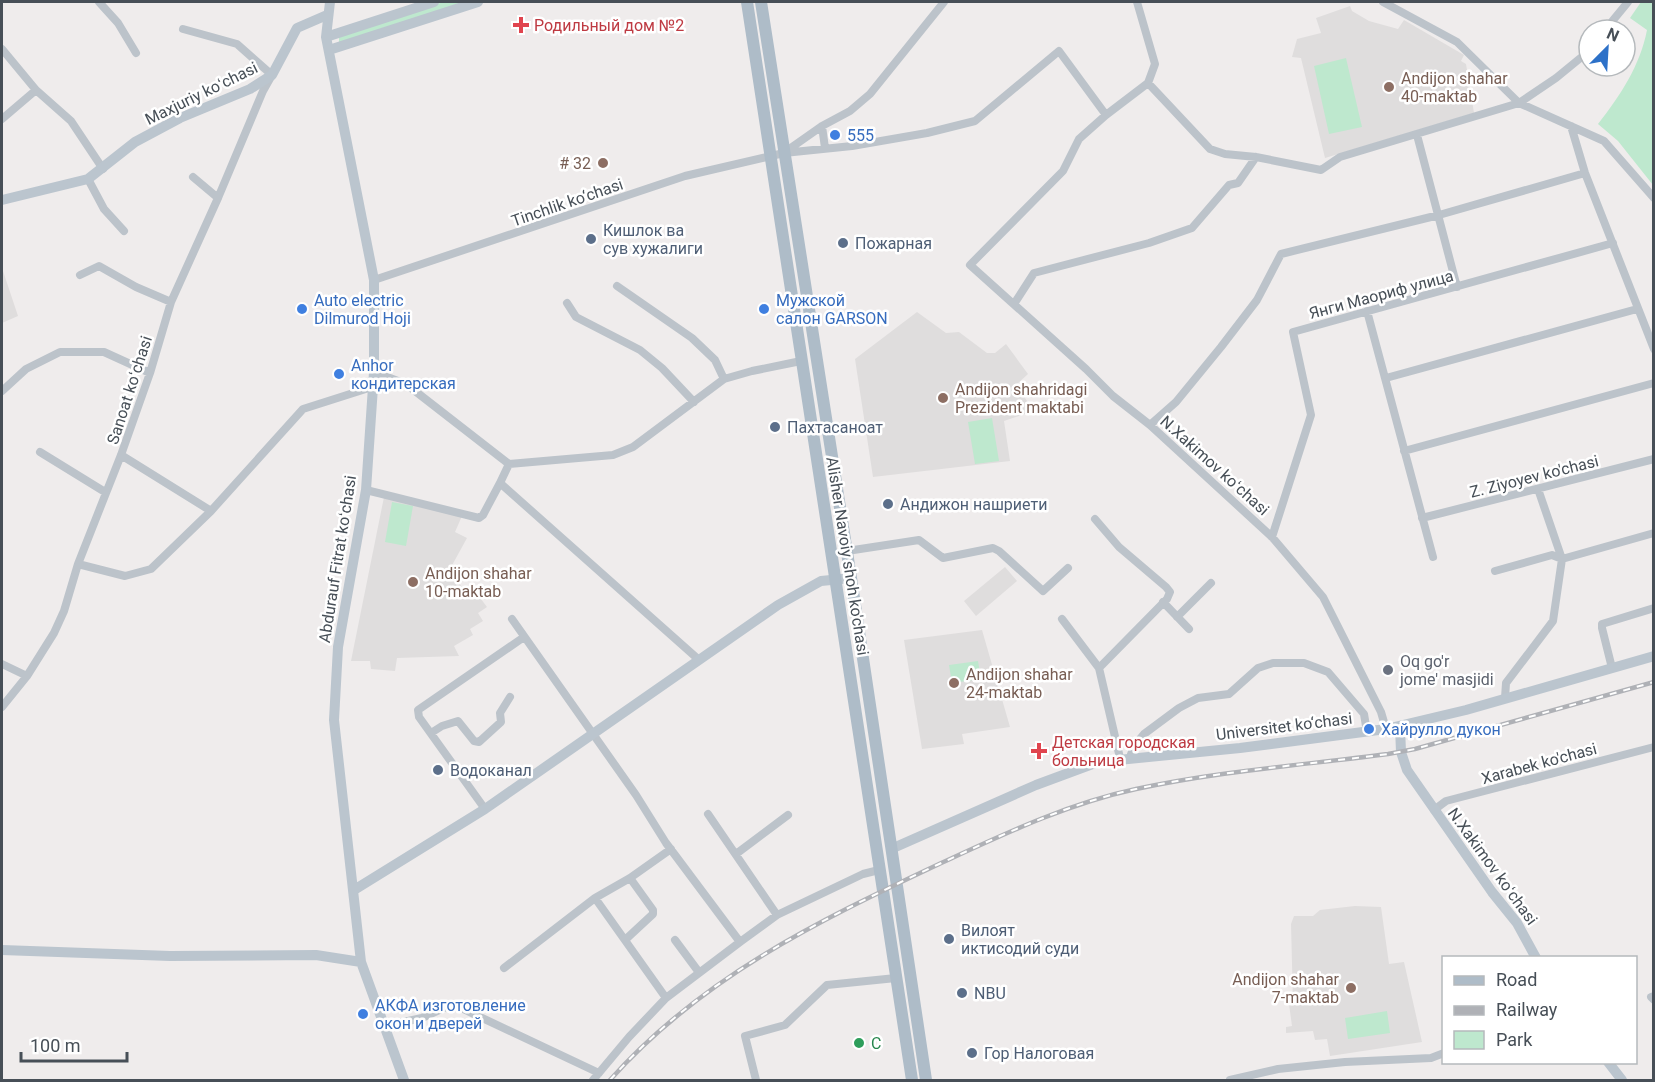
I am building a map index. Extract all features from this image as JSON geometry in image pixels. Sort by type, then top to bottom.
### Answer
[{"type":"main road","name":"Abdurauf Fitrat koʻchasi","points":[[330,2],[326,37],[374,280],[374,372],[366,490],[338,647],[334,720],[361,962],[404,1080]]},
{"type":"main road","points":[[326,37],[434,2]]},
{"type":"main road","points":[[329,50],[478,2]]},
{"type":"main road","name":"Alisher Navoiy shoh ko'chasi","points":[[747,2],[912,1080]]},
{"type":"main road","name":"Alisher Navoiy shoh ko'chasi","points":[[761,2],[851,578],[926,1080]]},
{"type":"main road","name":"Maxjuriy koʻchasi","points":[[2,200],[88,179],[135,142],[180,118],[250,89],[272,75],[297,28],[327,15]]},
{"type":"main road","points":[[783,239],[798,237]]},
{"type":"main road","points":[[786,261],[802,259]]},
{"type":"main road","points":[[810,415],[824,412]]},
{"type":"main road","points":[[354,890],[485,809],[778,605],[821,581],[851,578]]},
{"type":"main road","name":"Universitet kо‘chasi","points":[[891,849],[1036,785],[1098,762],[1240,748],[1386,729],[1653,656]]},
{"type":"main road","points":[[850,678],[865,676]]},
{"type":"main road","name":"N.Xakimov koʻchasi","points":[[1400,726],[1401,752],[1407,770],[1492,892],[1517,923],[1535,956]]},
{"type":"main road","points":[[2,950],[170,956],[316,955],[361,962]]},
{"type":"main road","points":[[1610,1064],[1622,1080]]},
{"type":"street","points":[[99,2],[118,23],[136,53]]},
{"type":"street","points":[[784,153],[822,126],[850,111],[870,94],[944,2]]},
{"type":"street","points":[[1107,115],[1148,83],[1155,64],[1137,2]]},
{"type":"street","points":[[1383,2],[1457,42],[1519,104],[1604,141],[1653,198]]},
{"type":"street","points":[[1615,18],[1629,2]]},
{"type":"street","points":[[183,29],[237,44],[272,75]]},
{"type":"street","points":[[2,50],[36,90],[71,121],[103,169]]},
{"type":"street","name":"Tinchlik kо‘chasi","points":[[374,280],[686,176],[784,153],[852,146],[927,133],[975,121],[1059,51],[1107,115]]},
{"type":"street","points":[[1148,83],[1210,148],[1225,154],[1256,157],[1321,170],[1340,157],[1519,104],[1577,61]]},
{"type":"street","name":"Sanoat koʻchasi","points":[[2,707],[27,676],[54,633],[64,611],[78,564],[150,373],[171,302],[272,75]]},
{"type":"street","points":[[2,119],[36,90]]},
{"type":"street","name":"N.Xakimov koʻchasi","points":[[1107,115],[1079,139],[1063,171],[970,266],[1086,369],[1113,396],[1150,425],[1272,537],[1323,597],[1381,712],[1386,729]]},
{"type":"street","points":[[822,126],[825,148]]},
{"type":"street","points":[[1570,126],[1585,173],[1653,350]]},
{"type":"street","points":[[1417,135],[1457,288]]},
{"type":"street","points":[[1014,304],[1034,273],[1149,243],[1192,228],[1229,185],[1238,183],[1256,157]]},
{"type":"street","points":[[1150,425],[1176,402],[1221,347],[1257,300],[1281,254],[1439,214],[1585,173]]},
{"type":"street","points":[[193,177],[218,198]]},
{"type":"street","points":[[88,179],[104,209],[124,231]]},
{"type":"street","name":"Янги Маориф улица","points":[[1272,537],[1311,416],[1293,332],[1613,243]]},
{"type":"street","points":[[80,275],[99,266],[136,287],[171,302]]},
{"type":"street","points":[[617,286],[692,338],[715,360],[724,379]]},
{"type":"street","points":[[567,303],[576,317],[640,350],[662,368],[694,402]]},
{"type":"street","points":[[1386,378],[1637,309]]},
{"type":"street","points":[[1367,311],[1433,557]]},
{"type":"street","points":[[2,391],[26,369],[60,352],[105,352],[150,373]]},
{"type":"street","points":[[374,372],[406,384],[509,464],[613,455],[633,447],[724,379],[752,370],[801,360]]},
{"type":"street","points":[[1404,451],[1653,383]]},
{"type":"street","points":[[78,564],[125,576],[151,569],[211,511],[303,409],[372,387]]},
{"type":"street","points":[[40,452],[105,492]]},
{"type":"street","points":[[121,455],[211,511]]},
{"type":"street","name":"Z. Ziyoyev ko'chasi","points":[[1422,518],[1653,459]]},
{"type":"street","points":[[366,490],[479,518],[483,515],[509,464]]},
{"type":"street","points":[[500,483],[698,659]]},
{"type":"street","points":[[1505,698],[1506,683],[1553,621],[1562,559],[1538,489]]},
{"type":"street","points":[[1095,519],[1119,547],[1170,592],[1099,668]]},
{"type":"street","points":[[1495,571],[1552,555],[1562,559],[1653,533]]},
{"type":"street","points":[[846,551],[919,540],[943,558],[993,548],[1043,591],[1068,568]]},
{"type":"street","points":[[1177,617],[1211,583]]},
{"type":"street","points":[[1163,602],[1189,629]]},
{"type":"street","points":[[1612,668],[1602,624],[1653,608]]},
{"type":"street","points":[[512,619],[592,736],[636,795],[671,849],[740,942]]},
{"type":"street","points":[[1062,619],[1099,668],[1125,758]]},
{"type":"street","points":[[485,809],[419,717],[418,710],[524,637]]},
{"type":"street","points":[[1125,758],[1144,735],[1179,708],[1198,698],[1229,694],[1258,668],[1273,663],[1304,663],[1328,672],[1364,714],[1367,732]]},
{"type":"street","points":[[2,664],[27,676]]},
{"type":"street","points":[[431,733],[442,726],[458,722],[474,741],[479,742],[501,722],[500,713],[510,697]]},
{"type":"street","name":"Xarabek ko'chasi","points":[[1434,810],[1446,801],[1653,747]]},
{"type":"street","points":[[708,814],[777,915]]},
{"type":"street","points":[[736,854],[788,815]]},
{"type":"street","points":[[504,968],[595,898],[630,878],[671,849]]},
{"type":"street","points":[[593,1080],[666,998],[698,971],[777,915],[863,874],[879,870]]},
{"type":"street","points":[[625,940],[653,914],[653,910],[630,878]]},
{"type":"street","points":[[595,898],[666,998]]},
{"type":"street","points":[[675,940],[698,971]]},
{"type":"street","points":[[756,1080],[745,1036],[785,1025],[827,985],[896,978]]},
{"type":"street","points":[[384,1026],[422,1018],[448,1006],[460,1008],[599,1074]]},
{"type":"street","points":[[1230,1080],[1278,1069],[1345,1062],[1431,1058],[1442,1053]]},
{"type":"shaded area","name":"Andijon shahar 40-maktab","points":[[1350,6],[1352,11],[1369,21],[1398,29],[1404,20],[1464,55],[1461,61],[1466,64],[1474,113],[1325,158],[1301,58],[1292,57],[1297,39],[1321,33],[1316,18]]},
{"type":"shaded area","points":[[2,268],[18,316],[2,323]]},
{"type":"shaded area","name":"Andijon shahridagi Prezident maktabi","points":[[917,312],[946,333],[959,332],[987,353],[995,353],[1006,344],[1028,374],[1016,385],[1034,411],[1004,421],[1010,461],[873,477],[855,359]]},
{"type":"shaded area","name":"Andijon shahar 10-maktab","points":[[384,497],[462,516],[455,532],[467,538],[450,569],[470,600],[478,595],[487,607],[478,613],[483,621],[470,629],[473,635],[454,646],[459,656],[397,658],[395,671],[371,669],[370,661],[351,661]]},
{"type":"shaded area","points":[[1005,567],[1017,581],[976,616],[964,601]]},
{"type":"shaded area","name":"Andijon shahar 24-maktab","points":[[982,630],[1010,727],[962,734],[964,744],[922,749],[904,640]]},
{"type":"shaded area","name":"Andijon shahar 7-maktab","points":[[1355,906],[1381,907],[1389,964],[1404,962],[1422,1042],[1330,1056],[1327,1039],[1315,1040],[1313,1031],[1286,1033],[1286,1027],[1292,1026],[1289,1004],[1293,1003],[1291,924],[1294,916],[1313,916],[1320,910]]},
{"type":"green space","points":[[443,2],[465,2],[339,43],[339,36]]},
{"type":"green space","points":[[1641,2],[1653,2],[1653,185],[1618,141],[1598,124],[1628,78],[1637,78],[1637,61],[1647,30],[1637,23],[1637,18],[1630,18]]},
{"type":"green space","points":[[1346,58],[1362,127],[1329,134],[1314,66]]},
{"type":"green space","points":[[992,418],[999,461],[975,464],[968,422]]},
{"type":"green space","points":[[392,502],[413,506],[406,546],[385,542]]},
{"type":"green space","points":[[978,661],[981,679],[952,683],[949,665]]},
{"type":"green space","points":[[1387,1011],[1390,1033],[1348,1039],[1345,1018]]},
{"type":"railway","points":[[610,1080],[682,1011],[762,956],[804,931],[892,886],[1035,821],[1110,795],[1167,783],[1415,749],[1654,682]]},
{"type":"place","name":"Родильный дом №2","points":[[521,25]]},
{"type":"place","name":"Andijon shahar 40-maktab","points":[[1389,87]]},
{"type":"place","name":"555","points":[[835,135]]},
{"type":"place","name":"# 32","points":[[603,163]]},
{"type":"place","name":"Кишлок ва сув хужалиги","points":[[591,239]]},
{"type":"place","name":"Пожарная","points":[[843,243]]},
{"type":"place","name":"Auto electric Dilmurod Hoji","points":[[302,309]]},
{"type":"place","name":"Мужской салон GARSON","points":[[764,309]]},
{"type":"place","name":"Anhor кондитерская","points":[[339,374]]},
{"type":"place","name":"Andijon shahridagi Prezident maktabi","points":[[943,398]]},
{"type":"place","name":"Пахтасаноат","points":[[775,427]]},
{"type":"place","name":"Андижон нашриети","points":[[888,504]]},
{"type":"place","name":"Andijon shahar 10-maktab","points":[[413,582]]},
{"type":"place","name":"Oq go'r jome' masjidi","points":[[1388,670]]},
{"type":"place","name":"Andijon shahar 24-maktab","points":[[954,683]]},
{"type":"place","name":"Хайрулло дукон","points":[[1369,729]]},
{"type":"place","name":"Детская городская больница","points":[[1039,751]]},
{"type":"place","name":"Водоканал","points":[[438,770]]},
{"type":"place","name":"Вилоят иктисодий суди","points":[[949,939]]},
{"type":"place","name":"Andijon shahar 7-maktab","points":[[1351,988]]},
{"type":"place","name":"NBU","points":[[962,993]]},
{"type":"place","name":"АКФА изготовление окон и дверей","points":[[363,1014]]},
{"type":"place","name":"С","points":[[859,1043]]},
{"type":"place","name":"Гор Налоговая","points":[[972,1053]]}]
